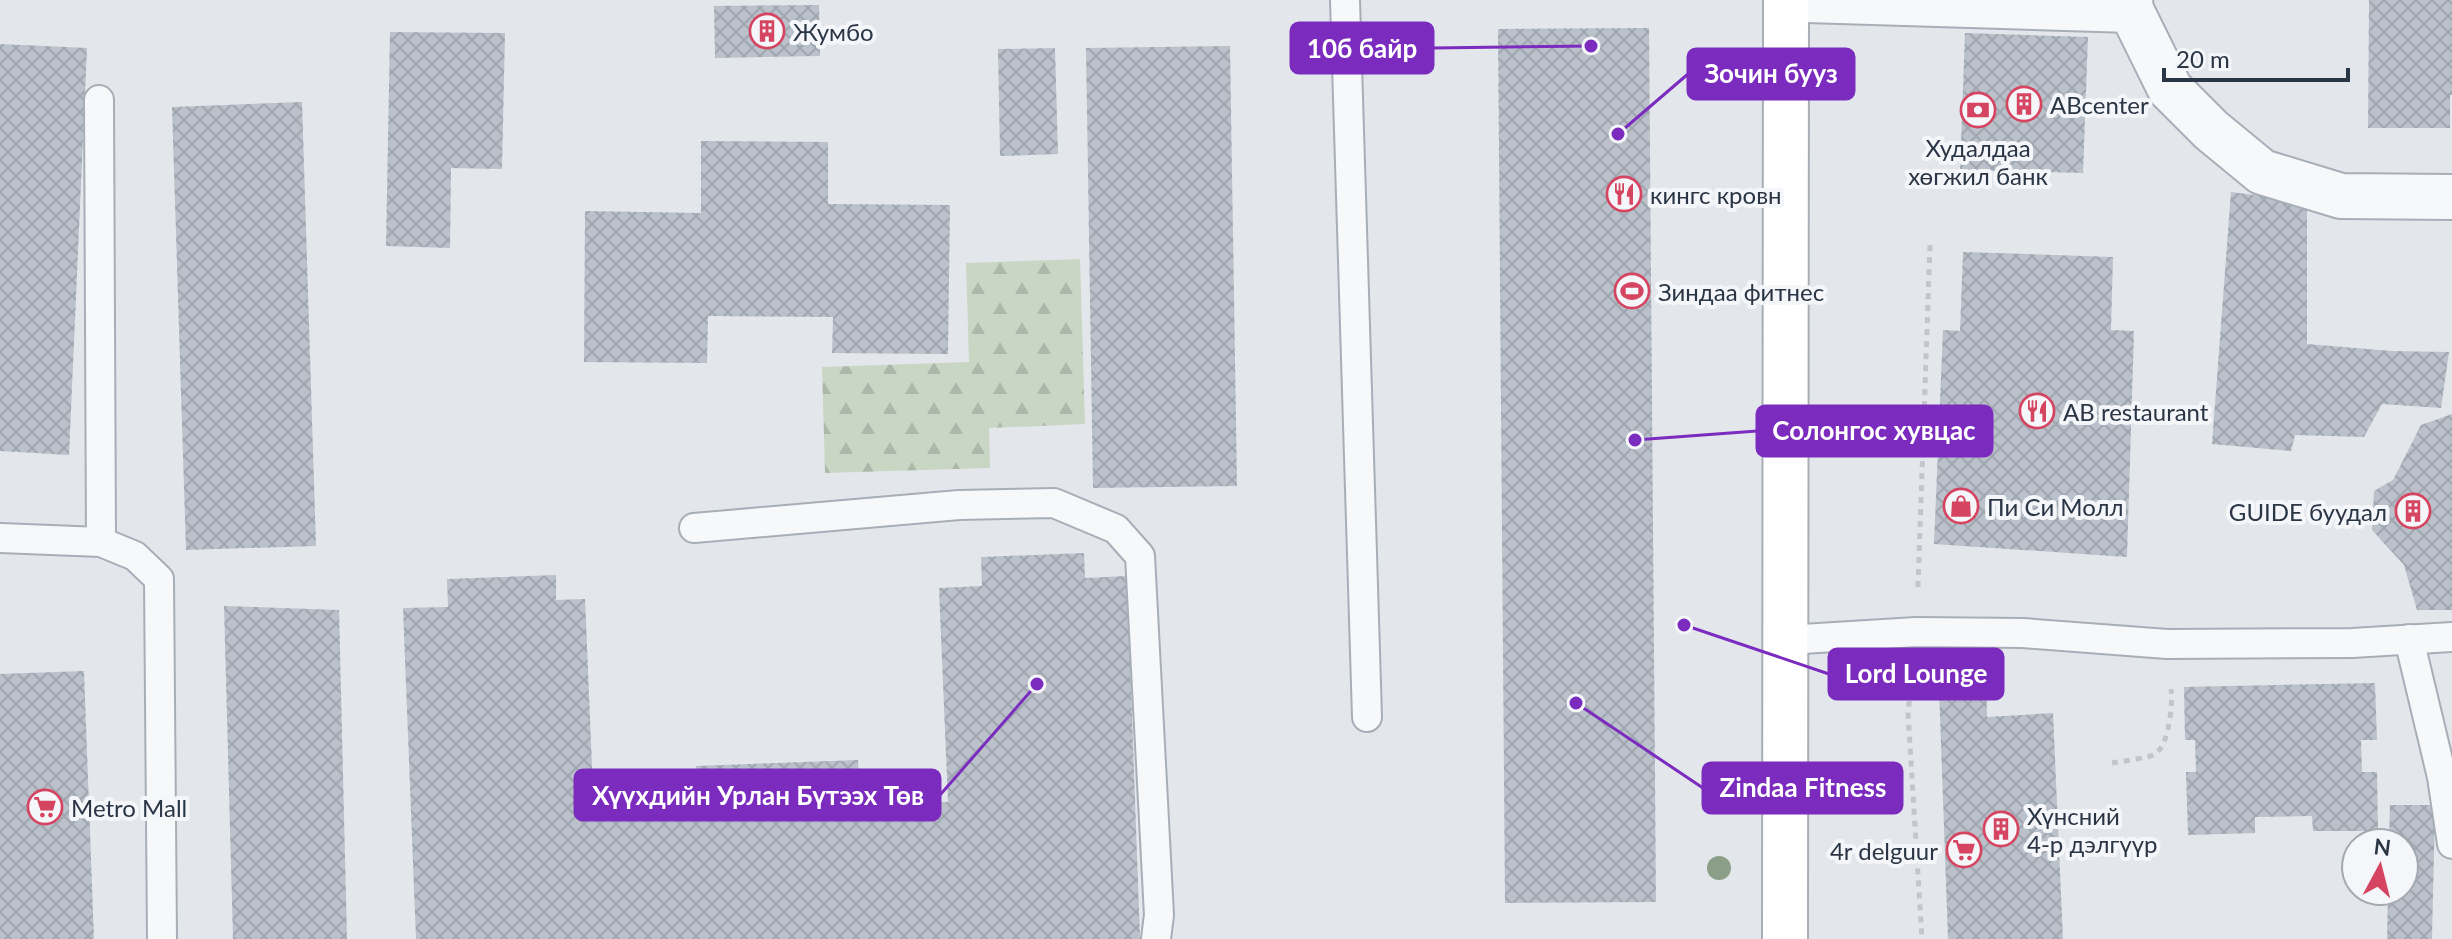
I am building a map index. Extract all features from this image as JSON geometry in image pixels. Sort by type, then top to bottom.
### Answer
[{"type":"main road","points":[[1785,939],[1786,0]]},
{"type":"street","points":[[1807,0],[2131,5],[2170,89],[2211,130],[2262,172],[2341,196],[2452,197]]},
{"type":"lane","points":[[1345,0],[1367,717]]},
{"type":"lane","points":[[99,100],[101,542]]},
{"type":"lane","points":[[694,528],[959,505],[1054,503],[1116,529],[1140,556],[1159,915],[1156,939]]},
{"type":"lane","points":[[0,538],[101,542],[135,556],[159,579],[162,939]]},
{"type":"lane","points":[[1786,640],[1916,632],[2023,633],[2167,644],[2352,643],[2452,637]]},
{"type":"lane","points":[[2409,639],[2442,777],[2452,844]]},
{"type":"path","points":[[2112,763],[2155,754],[2164,744],[2172,700]]},
{"type":"green space","points":[[1080,259],[1085,424],[989,428],[990,468],[825,473],[822,367],[969,362],[966,263]]},
{"type":"building","points":[[2369,0],[2452,0],[2450,128],[2368,128]]},
{"type":"building","name":"Жумбо","points":[[819,5],[820,56],[715,58],[714,6]]},
{"type":"building","points":[[1649,28],[1656,902],[1505,903],[1498,29]]},
{"type":"building","points":[[390,32],[505,33],[502,169],[451,168],[450,248],[386,246]]},
{"type":"building","name":"ABcenter","points":[[1965,33],[2088,37],[2083,173],[1960,170]]},
{"type":"building","points":[[0,44],[87,48],[69,455],[0,451]]},
{"type":"building","points":[[1230,46],[1237,486],[1093,488],[1086,48]]},
{"type":"building","points":[[1055,48],[1058,154],[1000,156],[998,49]]},
{"type":"building","points":[[302,102],[316,546],[186,550],[172,107]]},
{"type":"building","points":[[701,141],[828,142],[828,204],[950,205],[948,354],[832,353],[833,317],[708,316],[707,363],[584,362],[585,211],[701,213]]},
{"type":"building","points":[[2231,192],[2270,197],[2307,208],[2307,344],[2449,352],[2441,408],[2382,404],[2364,437],[2295,435],[2291,451],[2212,444]]},
{"type":"building","points":[[1963,252],[2113,257],[2111,330],[2134,331],[2127,557],[1934,544],[1943,330],[1960,331]]},
{"type":"building","name":"GUIDE буудал","points":[[2452,414],[2452,610],[2417,610],[2404,565],[2372,530],[2374,491],[2393,480],[2421,425]]},
{"type":"building","points":[[1084,553],[1085,578],[1127,576],[1140,939],[416,939],[403,608],[448,607],[447,579],[556,575],[556,600],[585,599],[594,814],[698,810],[696,766],[858,760],[860,806],[948,802],[939,588],[982,586],[981,557]]},
{"type":"building","points":[[224,606],[339,610],[347,939],[233,939]]},
{"type":"building","name":"Хүнсний 4-р дэлгүүр","points":[[1986,658],[1987,717],[2053,713],[2063,939],[1948,939],[1938,659]]},
{"type":"building","name":"Metro Mall","points":[[84,671],[94,939],[0,939],[0,674]]},
{"type":"building","points":[[2375,683],[2377,740],[2361,740],[2362,772],[2377,772],[2378,827],[2313,831],[2312,816],[2255,817],[2255,833],[2188,835],[2186,772],[2196,772],[2195,740],[2185,740],[2184,687]]},
{"type":"building","points":[[2390,805],[2435,805],[2432,939],[2387,939],[2388,907],[2420,907],[2420,827],[2389,827]]},
{"type":"place","name":"Жумбо","points":[[767,31]]},
{"type":"place","name":"10б байр","points":[[1591,46]]},
{"type":"place","name":"ABcenter","points":[[2024,104]]},
{"type":"place","name":"Худалдаа хөгжил банк","points":[[1978,110]]},
{"type":"place","name":"Зочин бууз","points":[[1618,134]]},
{"type":"place","name":"кингс кровн","points":[[1624,194]]},
{"type":"place","name":"Зиндаа фитнес","points":[[1632,291]]},
{"type":"place","name":"AB restaurant","points":[[2037,411]]},
{"type":"place","name":"Солонгос хувцас","points":[[1635,440]]},
{"type":"place","name":"Пи Си Молл","points":[[1961,506]]},
{"type":"place","name":"GUIDE буудал","points":[[2413,511]]},
{"type":"place","name":"Lord Lounge","points":[[1684,625]]},
{"type":"place","name":"Хүүхдийн Урлан Бүтээх Төв","points":[[1037,684]]},
{"type":"place","name":"Zindaa Fitness","points":[[1576,703]]},
{"type":"place","name":"Metro Mall","points":[[45,807]]},
{"type":"place","name":"Хүнсний 4-р дэлгүүр","points":[[2001,829]]},
{"type":"place","name":"4r delguur","points":[[1964,850]]}]
